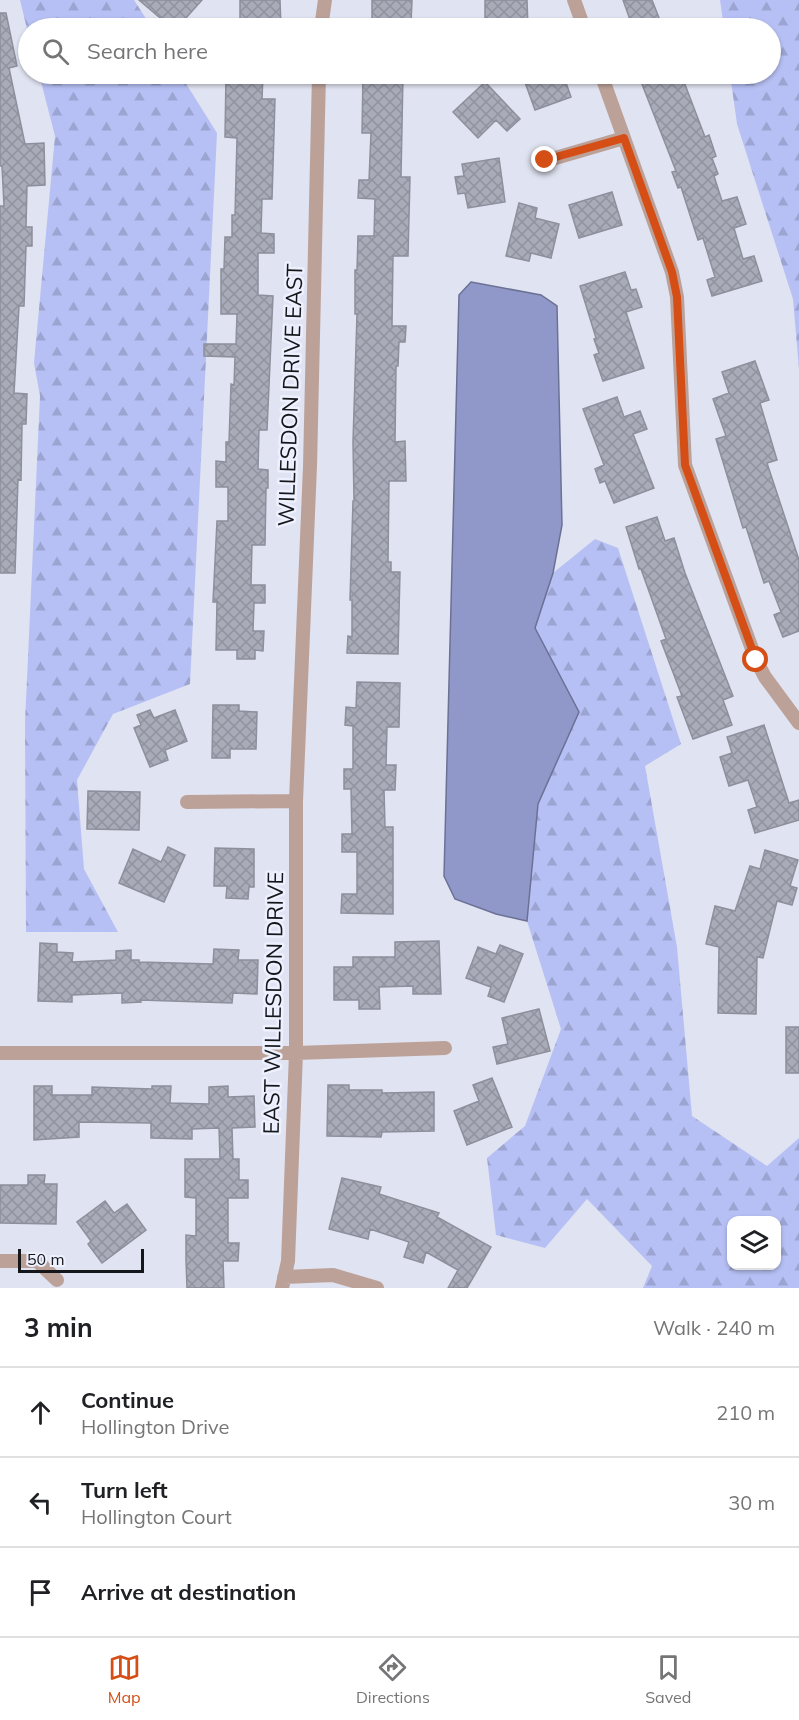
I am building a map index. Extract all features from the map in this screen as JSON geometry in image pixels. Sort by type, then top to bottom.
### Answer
[{"type":"street","points":[[322,18],[325,0]]},
{"type":"street","points":[[574,0],[580,18]]},
{"type":"street","name":"WILLESDON DRIVE EAST","points":[[300,717],[310,466],[319,84]]},
{"type":"street","points":[[605,84],[672,272],[677,297],[685,465],[756,660],[765,677],[799,723]]},
{"type":"street","points":[[545,160],[624,138]]},
{"type":"street","name":"EAST WILLESDON DRIVE","points":[[283,1282],[288,1262],[296,1053],[296,801],[300,717]]},
{"type":"street","points":[[187,802],[296,801]]},
{"type":"street","points":[[0,1053],[296,1053],[446,1048]]},
{"type":"street","points":[[0,1261],[37,1261],[57,1280]]},
{"type":"street","points":[[283,1282],[333,1275],[377,1288]]},
{"type":"green space","points":[[20,0],[134,0],[146,18],[24,18]]},
{"type":"green space","points":[[720,0],[799,0],[799,369],[793,299],[737,124],[731,84],[781,84],[781,18],[723,18]]},
{"type":"green space","points":[[42,84],[186,84],[217,133],[190,684],[113,714],[77,780],[84,869],[118,932],[26,932],[25,722],[40,396],[34,363],[55,136]]},
{"type":"green space","points":[[595,539],[618,548],[681,744],[645,766],[677,947],[692,1116],[767,1166],[799,1138],[799,1288],[643,1288],[652,1266],[587,1199],[545,1248],[496,1235],[487,1158],[525,1126],[561,1029],[527,921],[538,804],[579,712],[535,628],[553,573]]},
{"type":"shaded area","points":[[471,282],[541,295],[557,306],[562,525],[553,573],[535,628],[579,712],[538,804],[527,921],[496,914],[455,899],[444,876],[459,295]]},
{"type":"building","points":[[139,0],[202,0],[186,18],[160,18]]},
{"type":"building","points":[[240,0],[280,0],[281,18],[240,18]]},
{"type":"building","points":[[372,0],[412,0],[411,18],[372,18]]},
{"type":"building","points":[[485,0],[527,0],[528,18],[485,18]]},
{"type":"building","points":[[623,0],[652,0],[659,18],[629,18]]},
{"type":"building","points":[[0,13],[6,13],[17,66],[9,68],[25,144],[44,143],[45,185],[27,186],[26,227],[32,227],[32,246],[26,246],[24,306],[19,306],[14,393],[27,394],[26,424],[22,424],[21,480],[18,479],[15,573],[0,573],[0,206],[4,206],[2,166],[0,166]]},
{"type":"building","points":[[226,84],[263,84],[262,99],[275,99],[272,199],[262,199],[261,233],[274,234],[274,253],[258,253],[258,295],[273,296],[267,430],[259,430],[258,469],[268,470],[265,545],[252,545],[251,585],[265,585],[265,603],[254,603],[253,631],[264,631],[263,651],[255,650],[255,659],[237,659],[237,650],[216,650],[217,602],[213,602],[217,521],[228,521],[228,487],[216,487],[216,461],[226,462],[235,357],[204,356],[204,344],[236,344],[237,314],[221,314],[221,269],[224,269],[225,237],[232,237],[232,215],[235,215],[237,138],[225,137]]},
{"type":"building","points":[[363,84],[403,84],[401,177],[410,177],[408,256],[393,256],[392,326],[406,326],[405,342],[399,342],[398,366],[396,366],[395,442],[405,441],[406,481],[389,481],[388,562],[391,562],[391,572],[400,572],[398,654],[347,653],[348,636],[352,637],[352,600],[350,600],[357,314],[355,314],[355,270],[357,270],[358,236],[374,236],[375,199],[358,198],[359,180],[369,180],[371,133],[362,133]]},
{"type":"building","points":[[483,84],[487,84],[520,119],[507,131],[496,120],[478,138],[453,112]]},
{"type":"building","points":[[526,84],[566,84],[571,97],[535,110]]},
{"type":"building","points":[[642,84],[685,84],[705,137],[709,135],[716,156],[712,158],[718,174],[714,176],[722,201],[737,197],[746,224],[734,228],[743,259],[754,256],[762,281],[712,296],[707,280],[715,277],[703,238],[698,240],[681,187],[678,188],[672,172],[676,171]]},
{"type":"building","points":[[499,158],[505,202],[468,208],[465,193],[458,194],[455,177],[464,176],[462,164]]},
{"type":"building","points":[[612,192],[622,225],[579,238],[569,205]]},
{"type":"building","points":[[519,203],[537,208],[535,218],[559,224],[551,258],[531,253],[529,261],[506,256]]},
{"type":"building","points":[[625,272],[631,290],[636,289],[642,307],[626,312],[644,368],[603,381],[594,355],[599,353],[594,339],[596,338],[580,286]]},
{"type":"building","points":[[755,361],[769,400],[760,403],[777,460],[767,463],[799,560],[799,631],[783,637],[774,615],[781,612],[769,581],[764,583],[746,527],[743,528],[716,439],[726,436],[713,399],[729,393],[722,372]]},
{"type":"building","points":[[617,397],[624,417],[640,411],[647,429],[633,434],[654,488],[614,503],[605,481],[600,483],[595,469],[604,465],[583,409]]},
{"type":"building","points":[[657,517],[665,541],[674,538],[685,573],[733,696],[723,700],[732,725],[693,739],[677,697],[682,696],[661,641],[666,639],[641,569],[639,569],[626,527]]},
{"type":"building","points":[[357,682],[400,683],[399,727],[387,727],[386,765],[396,765],[395,790],[384,790],[385,827],[393,827],[393,914],[341,913],[342,894],[357,894],[357,852],[342,852],[342,834],[352,834],[351,789],[344,789],[344,769],[353,769],[353,726],[345,725],[346,707],[356,708]]},
{"type":"building","points":[[213,705],[239,705],[239,711],[257,712],[256,749],[230,749],[230,758],[212,758]]},
{"type":"building","points":[[150,710],[154,718],[175,710],[187,741],[165,750],[168,760],[150,767],[134,728],[141,725],[137,715]]},
{"type":"building","points":[[764,725],[789,803],[799,800],[799,820],[755,833],[748,810],[757,807],[748,780],[729,786],[720,757],[732,753],[727,737]]},
{"type":"building","points":[[88,791],[140,792],[139,830],[87,829]]},
{"type":"building","points":[[168,847],[185,855],[164,902],[119,883],[133,849],[161,862]]},
{"type":"building","points":[[215,848],[254,849],[254,887],[249,887],[248,899],[226,898],[227,886],[214,886]]},
{"type":"building","points":[[765,850],[798,860],[790,886],[797,888],[792,905],[777,901],[763,958],[757,957],[756,1014],[718,1013],[719,947],[706,944],[715,906],[735,911],[750,866],[760,869]]},
{"type":"building","points":[[439,941],[441,994],[413,994],[413,986],[379,987],[380,1009],[359,1009],[359,1000],[334,1000],[334,967],[353,967],[353,957],[395,957],[395,942]]},
{"type":"building","points":[[40,943],[57,944],[57,952],[73,953],[72,962],[116,960],[116,951],[131,950],[131,960],[139,960],[139,962],[213,964],[214,949],[239,950],[238,960],[258,960],[257,994],[233,993],[232,1003],[140,1000],[141,1002],[122,1003],[122,993],[72,995],[72,1002],[38,1001]]},
{"type":"building","points":[[500,945],[523,954],[504,1002],[488,996],[491,987],[466,978],[478,947],[496,954]]},
{"type":"building","points":[[539,1009],[550,1051],[497,1064],[493,1047],[508,1044],[502,1018]]},
{"type":"building","points":[[786,1027],[799,1027],[799,1073],[786,1073]]},
{"type":"building","points":[[492,1078],[512,1127],[467,1145],[454,1111],[479,1101],[473,1085]]},
{"type":"building","points":[[328,1085],[349,1085],[349,1090],[382,1090],[382,1093],[434,1092],[434,1131],[382,1132],[381,1137],[327,1136]]},
{"type":"building","points":[[34,1086],[52,1086],[52,1095],[92,1095],[92,1087],[152,1089],[152,1086],[171,1086],[170,1103],[209,1104],[209,1087],[228,1086],[228,1097],[254,1096],[255,1127],[232,1128],[233,1159],[239,1159],[239,1180],[248,1180],[248,1198],[228,1198],[228,1243],[239,1243],[238,1261],[223,1261],[224,1288],[187,1288],[186,1260],[186,1235],[196,1236],[196,1198],[185,1197],[185,1159],[220,1159],[219,1128],[192,1129],[192,1139],[151,1138],[151,1123],[79,1122],[79,1137],[34,1140]]},
{"type":"building","points":[[28,1175],[45,1175],[44,1184],[57,1184],[56,1224],[0,1223],[0,1185],[28,1185]]},
{"type":"building","points":[[342,1178],[381,1187],[379,1194],[439,1213],[437,1217],[491,1247],[467,1288],[448,1288],[458,1270],[426,1252],[423,1263],[404,1257],[409,1242],[370,1229],[368,1239],[329,1229]]},
{"type":"building","points":[[105,1201],[114,1213],[127,1204],[146,1230],[102,1263],[88,1244],[91,1241],[77,1222]]},
{"type":"route","points":[[545,160],[624,138],[672,272],[677,297],[685,465],[756,660]]}]
